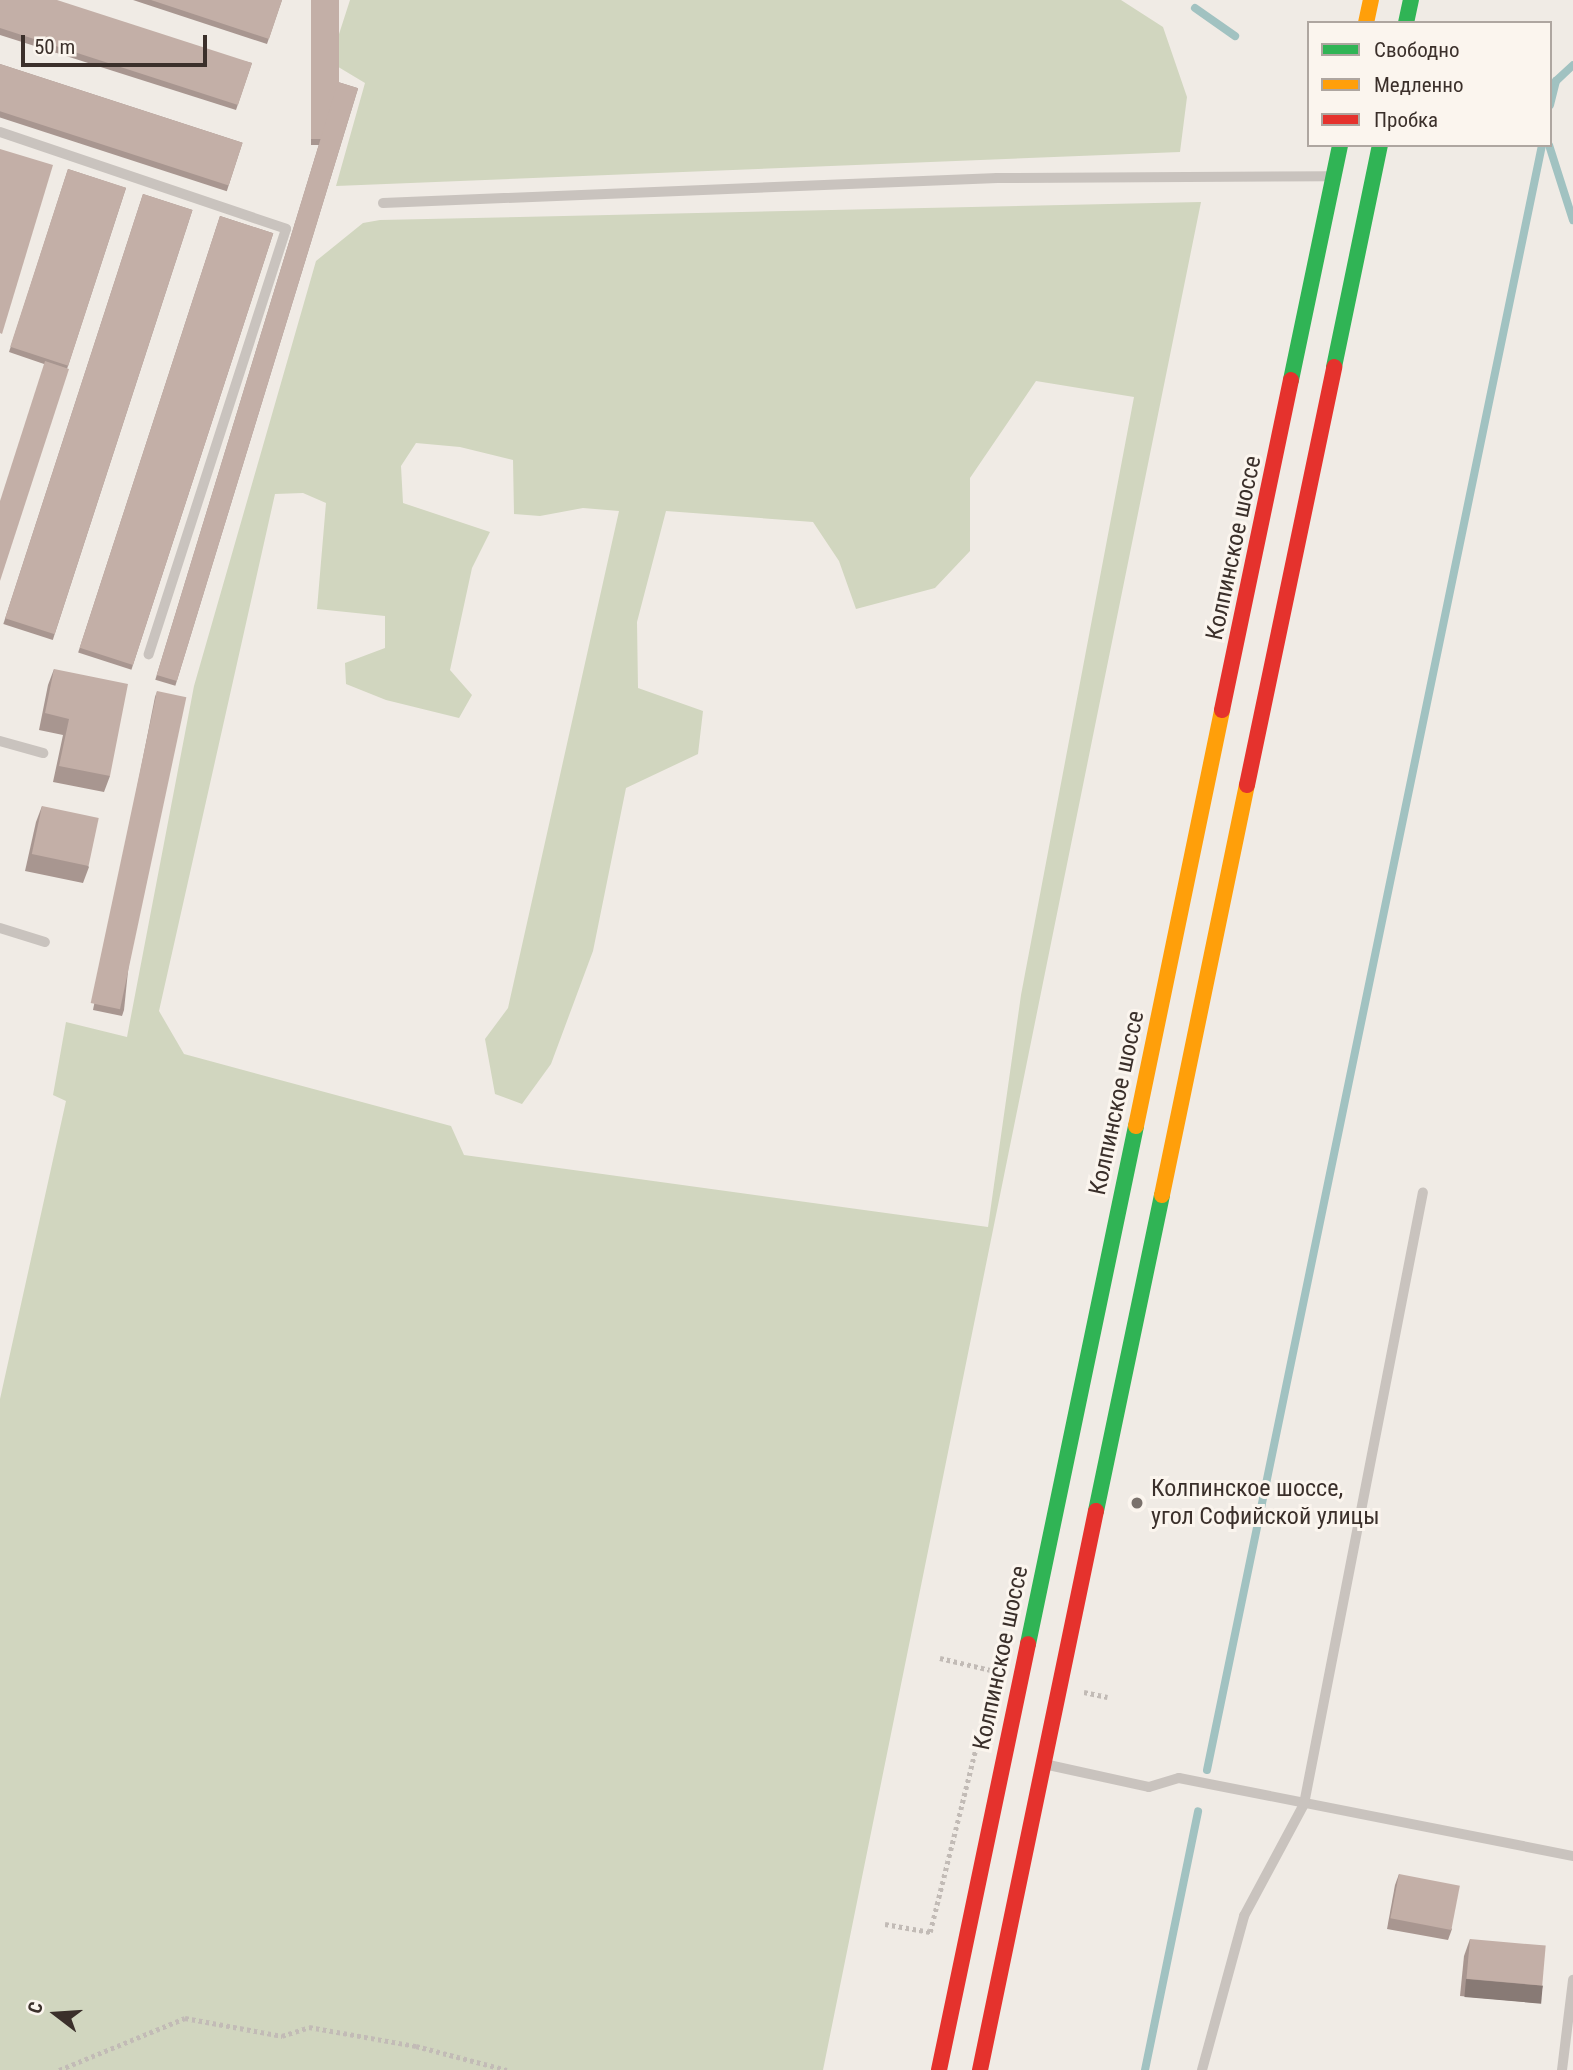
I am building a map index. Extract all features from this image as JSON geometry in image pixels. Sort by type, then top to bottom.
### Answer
[{"type":"main road","points":[[1366,21],[1371,0]]},
{"type":"main road","points":[[1406,21],[1411,0]]},
{"type":"main road","name":"Колпинское шоссе","points":[[939,2070],[1340,147]]},
{"type":"main road","points":[[979,2070],[1380,147]]},
{"type":"lane","points":[[0,132],[286,229],[149,654]]},
{"type":"lane","points":[[383,203],[997,178],[1334,176]]},
{"type":"lane","points":[[0,741],[43,753]]},
{"type":"lane","points":[[0,928],[45,942]]},
{"type":"lane","points":[[1202,2070],[1244,1916],[1304,1804],[1423,1192]]},
{"type":"lane","points":[[1042,1763],[1149,1787],[1178,1778],[1573,1856]]},
{"type":"lane","points":[[1562,2070],[1573,1980]]},
{"type":"path","points":[[940,1658],[1000,1672],[996,1685]]},
{"type":"path","points":[[1073,1690],[1107,1697]]},
{"type":"path","points":[[885,1924],[930,1932],[979,1737]]},
{"type":"path","points":[[59,2070],[185,2018],[282,2036],[309,2027],[416,2046],[507,2070]]},
{"type":"green space","points":[[350,0],[1121,0],[1163,27],[1187,97],[1180,152],[336,186],[365,83],[330,62]]},
{"type":"green space","points":[[1201,202],[823,2070],[0,2070],[0,1399],[66,1101],[53,1095],[66,1022],[127,1037],[194,686],[316,261],[363,223],[380,220]],"holes":[[[1036,381],[1134,397],[1021,995],[988,1227],[464,1155],[451,1126],[184,1054],[159,1011],[275,494],[303,493],[326,503],[317,609],[385,616],[385,648],[345,663],[346,684],[386,700],[459,718],[472,695],[450,670],[472,568],[490,532],[403,503],[401,466],[416,443],[460,447],[513,460],[514,514],[540,516],[583,508],[619,511],[508,1008],[485,1039],[495,1094],[522,1104],[551,1064],[593,951],[626,788],[698,754],[703,711],[638,688],[637,622],[666,511],[813,522],[839,561],[856,609],[935,588],[970,551],[970,478]]]},
{"type":"building","points":[[0,0],[57,0],[252,63],[238,105],[0,28]]},
{"type":"building","points":[[151,0],[282,0],[269,39]]},
{"type":"building","points":[[311,0],[339,0],[339,139],[311,139]]},
{"type":"building","points":[[0,64],[243,143],[229,186],[0,111]]},
{"type":"building","points":[[338,82],[358,88],[177,681],[157,675]]},
{"type":"building","points":[[0,149],[53,165],[2,334],[0,333]]},
{"type":"building","points":[[68,169],[126,188],[68,366],[10,347]]},
{"type":"building","points":[[143,194],[192,210],[55,634],[5,618]]},
{"type":"building","points":[[220,216],[273,233],[133,665],[80,648]]},
{"type":"building","points":[[45,361],[69,369],[0,581],[0,501]]},
{"type":"building","points":[[54,669],[128,684],[110,776],[59,766],[69,719],[45,713]]},
{"type":"building","points":[[157,691],[186,697],[120,1009],[91,1003]]},
{"type":"building","points":[[42,806],[99,818],[89,866],[32,854]]},
{"type":"building","points":[[1399,1874],[1460,1886],[1451,1930],[1390,1918]]},
{"type":"building","points":[[1470,1939],[1546,1946],[1542,1985],[1467,1979]]},
{"type":"waterway","points":[[1195,8],[1235,36]]},
{"type":"waterway","points":[[1552,97],[1556,81],[1573,65]]},
{"type":"waterway","points":[[1207,1770],[1542,147]]},
{"type":"waterway","points":[[1550,147],[1573,220]]},
{"type":"waterway","points":[[1145,2070],[1198,1811]]},
{"type":"traffic: fast","points":[[1406,21],[1411,0]]},
{"type":"traffic: fast","points":[[1291,380],[1340,147]]},
{"type":"traffic: fast","points":[[1334,367],[1380,147]]},
{"type":"traffic: fast","points":[[1028,1644],[1136,1126]]},
{"type":"traffic: fast","points":[[1096,1511],[1162,1195]]},
{"type":"traffic: slow","points":[[1366,21],[1371,0]]},
{"type":"traffic: slow","points":[[1136,1126],[1222,710]]},
{"type":"traffic: slow","points":[[1162,1195],[1247,785]]},
{"type":"traffic: jam","points":[[1247,785],[1334,367]]},
{"type":"traffic: jam","points":[[1222,710],[1291,380]]},
{"type":"traffic: jam","points":[[980,2070],[1096,1511]]},
{"type":"traffic: jam","points":[[939,2070],[1028,1644]]},
{"type":"place","name":"Колпинское шоссе, угол Софийской улицы","points":[[1137,1503]]}]
